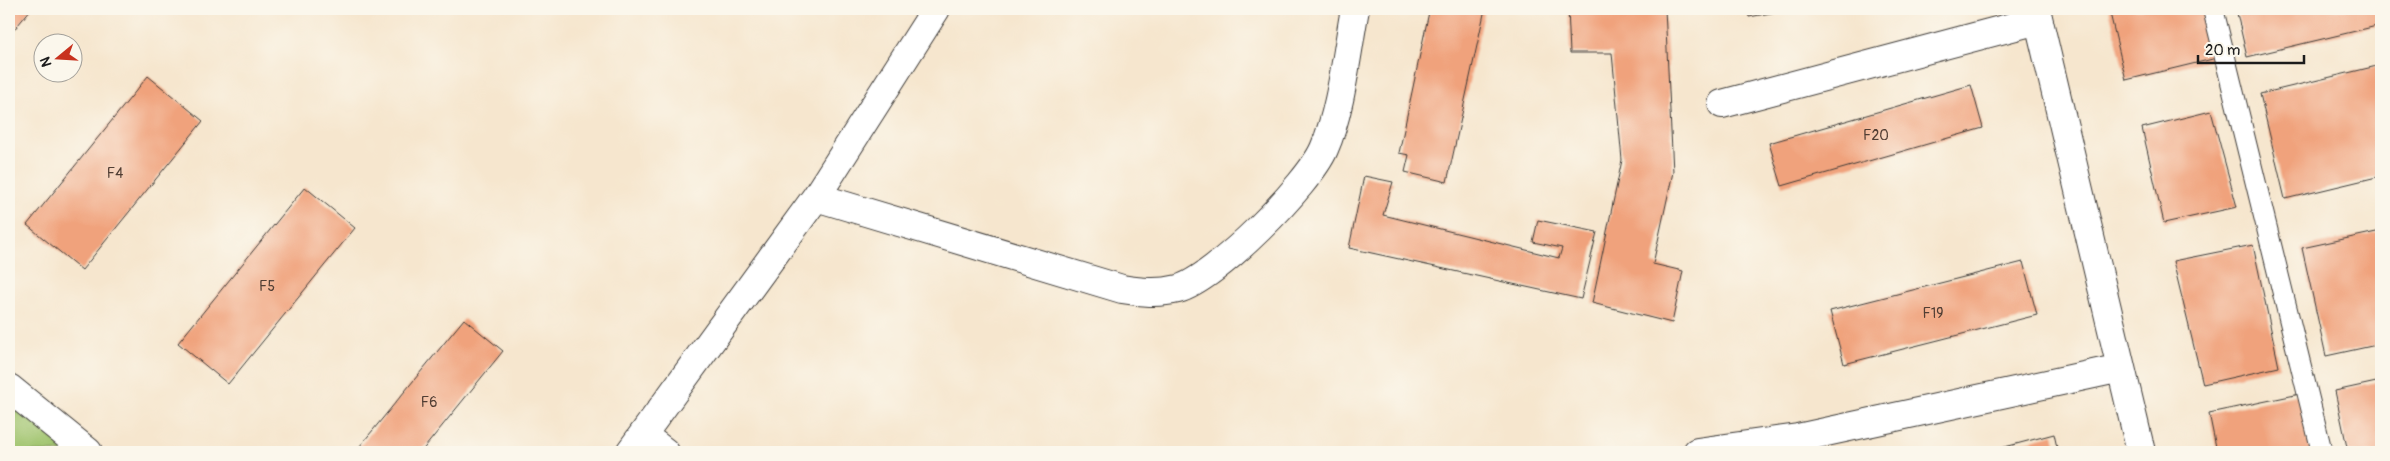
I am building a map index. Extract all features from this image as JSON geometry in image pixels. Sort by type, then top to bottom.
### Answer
[{"type":"street","points":[[666,452],[636,443],[816,197],[936,9]]},
{"type":"street","points":[[816,197],[1122,289],[1150,294],[1180,288],[1212,271],[1242,246],[1311,171],[1323,151],[1331,131],[1355,9]]},
{"type":"street","points":[[1722,104],[2037,14],[2141,452]]},
{"type":"street","points":[[1697,452],[1799,445],[2121,368]]},
{"type":"street","points":[[9,388],[88,452]]},
{"type":"lane","points":[[2213,9],[2322,452]]},
{"type":"green space","points":[[9,392],[81,452],[9,452]]},
{"type":"building","points":[[9,9],[31,9],[9,36]]},
{"type":"building","points":[[1420,9],[1485,9],[1447,182],[1405,172],[1409,155],[1399,153],[1429,12]]},
{"type":"building","points":[[1568,9],[1665,9],[1673,172],[1653,264],[1683,271],[1672,323],[1592,303],[1622,160],[1612,53],[1570,53]]},
{"type":"building","points":[[1747,9],[1787,9],[1787,10],[1749,17]]},
{"type":"building","points":[[2109,9],[2209,9],[2221,57],[2126,80]]},
{"type":"building","points":[[2236,9],[2381,9],[2381,25],[2247,57]]},
{"type":"building","points":[[2381,65],[2381,176],[2285,199],[2260,94]]},
{"type":"building","points":[[148,76],[203,121],[82,270],[27,225]]},
{"type":"building","points":[[1971,85],[1983,128],[1782,186],[1769,143]]},
{"type":"building","points":[[2211,111],[2237,207],[2164,223],[2142,128]]},
{"type":"building","points":[[1364,176],[1393,182],[1383,215],[1559,258],[1562,248],[1533,242],[1538,220],[1597,232],[1581,299],[1349,248]]},
{"type":"building","points":[[305,187],[355,228],[228,384],[178,343]]},
{"type":"building","points":[[2381,231],[2381,344],[2326,356],[2302,248]]},
{"type":"building","points":[[2253,245],[2279,367],[2203,384],[2173,261]]},
{"type":"building","points":[[2023,262],[2037,315],[1844,364],[1830,311]]},
{"type":"building","points":[[464,319],[503,351],[421,452],[355,452]]},
{"type":"building","points":[[2381,381],[2381,452],[2348,452],[2335,391]]},
{"type":"building","points":[[2300,394],[2312,452],[2217,452],[2209,413]]},
{"type":"building","points":[[2054,434],[2058,452],[1986,452]]}]
